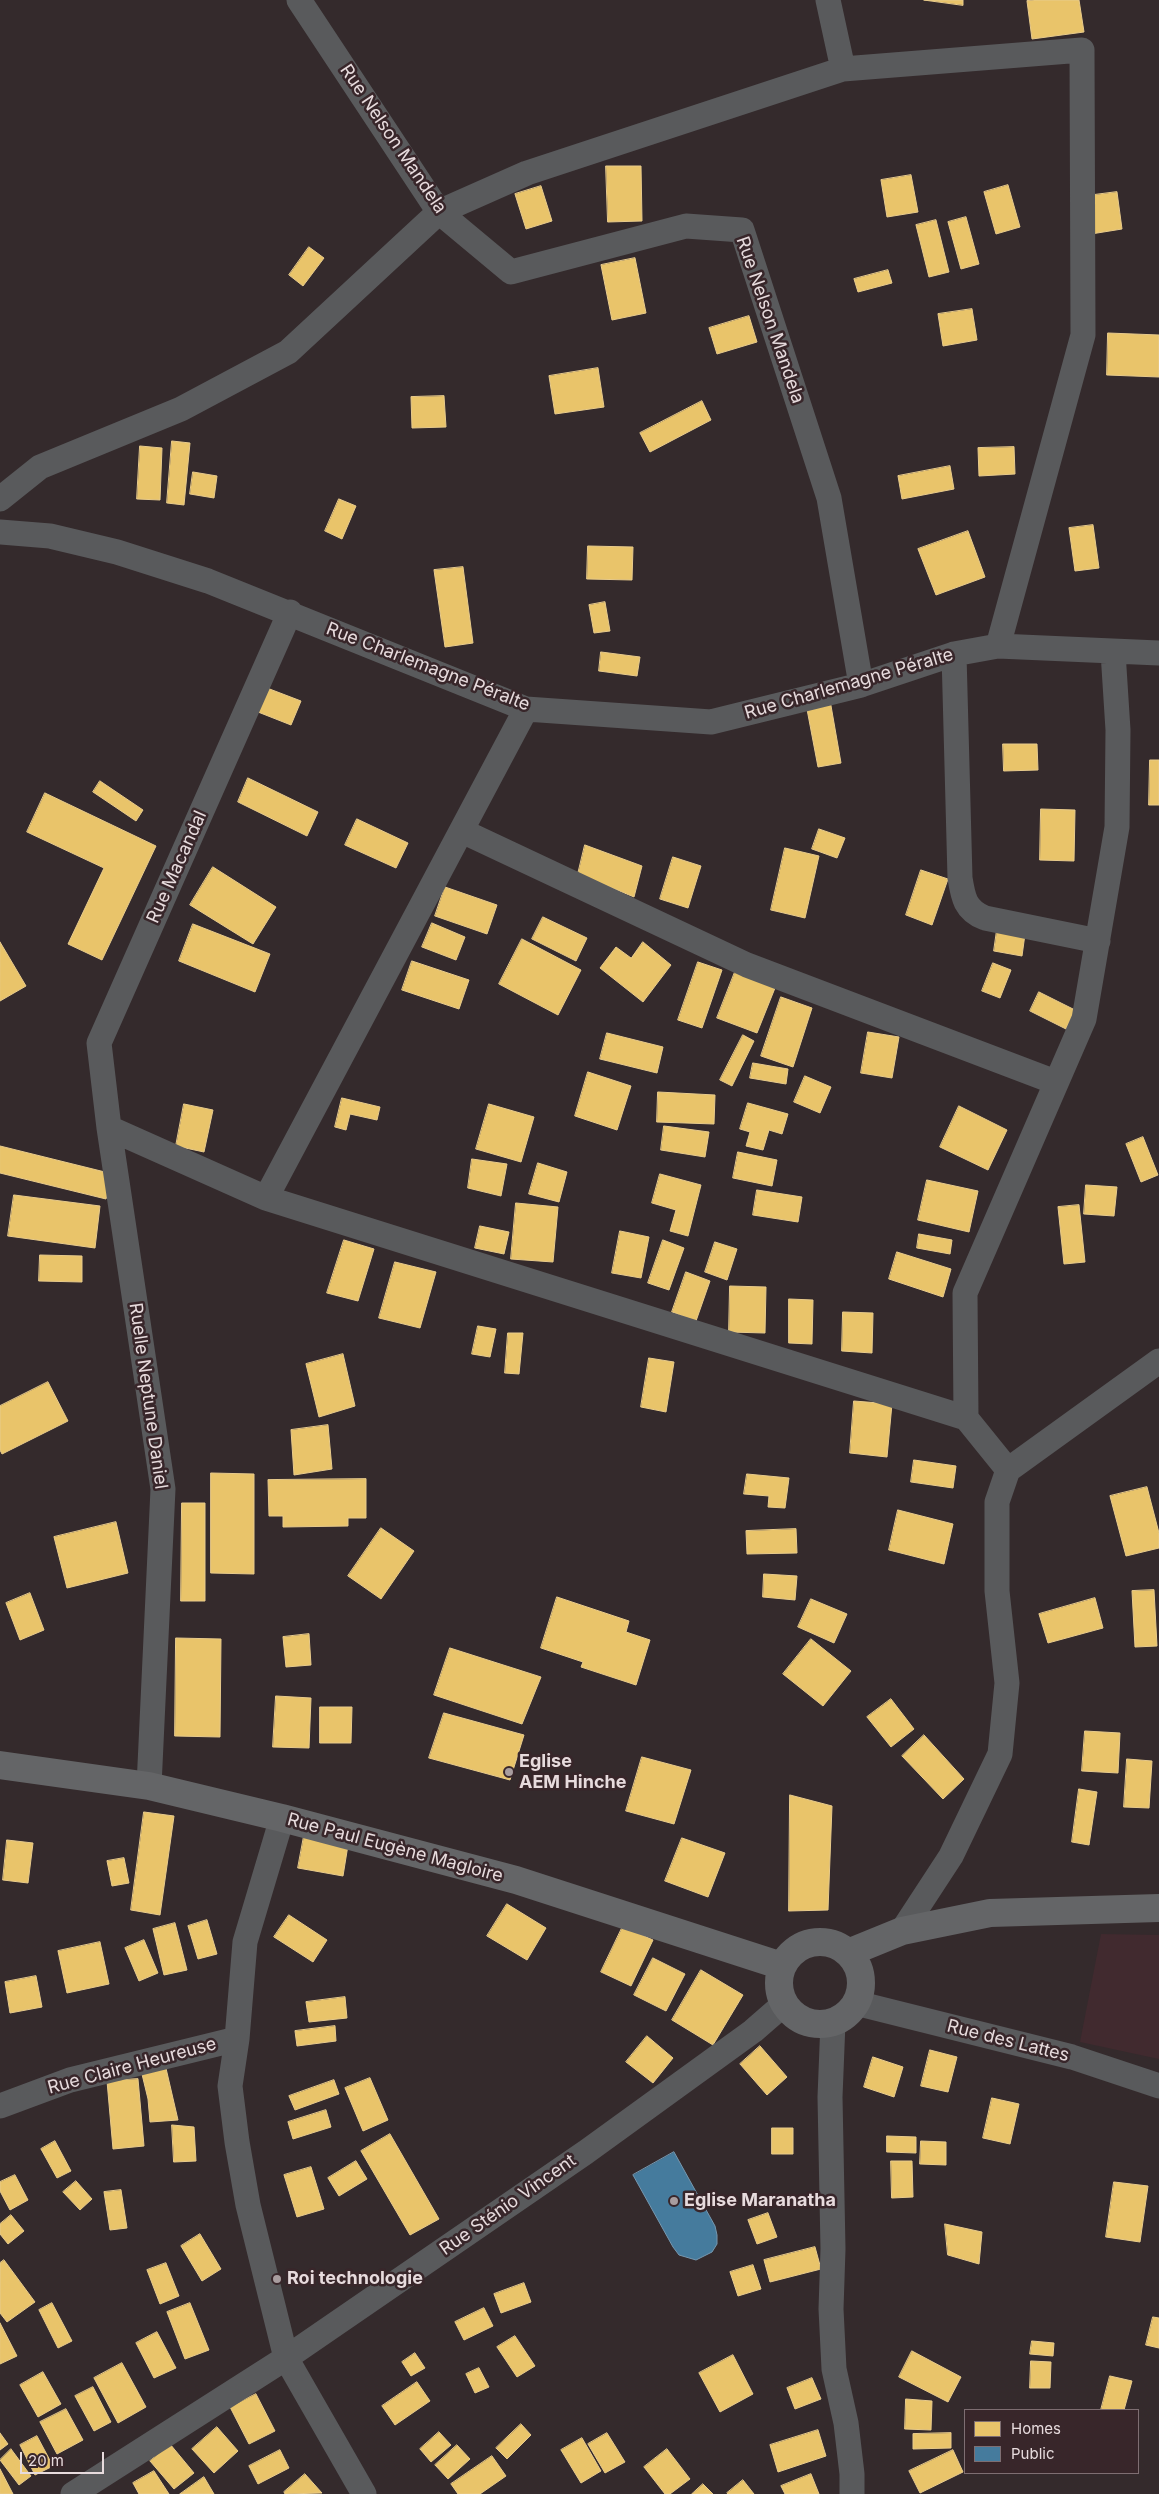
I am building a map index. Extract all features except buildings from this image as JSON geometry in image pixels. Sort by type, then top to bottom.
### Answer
[{"type":"main road","name":"Rue Paul Eugène Magloire","points":[[0,1764],[149,1786],[282,1818],[516,1880],[782,1966]]},
{"type":"main road","points":[[848,1954],[902,1931],[990,1913],[1159,1908]]},
{"type":"main road","points":[[820,1942],[835,1945],[848,1954],[856,1964],[860,1977],[860,1990],[856,2003],[846,2014],[833,2022],[822,2024],[806,2021],[792,2013],[784,2004],[778,1986],[782,1966],[791,1953],[804,1944],[820,1942]]},
{"type":"street","name":"Rue Nelson Mandela","points":[[299,0],[439,212],[511,272],[686,226],[742,230],[829,498],[860,685]]},
{"type":"street","points":[[828,0],[842,69]]},
{"type":"street","points":[[0,499],[40,467],[180,409],[288,352],[439,212],[527,173],[842,69],[1082,50],[1083,335],[998,646]]},
{"type":"street","name":"Rue Charlemagne Péralte","points":[[0,532],[50,536],[117,552],[208,581],[290,612],[526,709],[711,722],[860,685],[954,654],[998,646],[1159,653]]},
{"type":"street","name":"Rue Macandal","points":[[109,1128],[99,1043],[290,612]]},
{"type":"street","points":[[966,1418],[965,1293],[1055,1082],[1084,1019],[1117,827],[1118,730],[1113,652]]},
{"type":"street","points":[[954,654],[960,878],[963,898],[969,910],[985,918],[1098,941]]},
{"type":"street","points":[[266,1198],[526,709]]},
{"type":"street","points":[[462,831],[747,965],[1055,1082]]},
{"type":"street","points":[[109,1128],[266,1198],[966,1418],[1008,1470]]},
{"type":"street","name":"Ruelle Neptune Daniel","points":[[109,1128],[163,1489],[149,1786]]},
{"type":"street","points":[[902,1931],[951,1856],[1000,1754],[1007,1683],[997,1591],[997,1502],[1008,1470],[1159,1361]]},
{"type":"street","points":[[282,1818],[245,1942],[237,2039],[230,2086],[248,2205],[286,2358],[364,2494]]},
{"type":"street","name":"Rue des Lattes","points":[[856,2003],[1072,2057],[1159,2086]]},
{"type":"street","name":"Rue Sténio Vincent","points":[[73,2494],[286,2358],[586,2152],[753,2031],[784,2004]]},
{"type":"street","points":[[833,2022],[830,2097],[833,2249],[831,2309],[834,2369],[846,2423],[852,2474],[852,2494]]},
{"type":"street","name":"Rue Claire Heureuse","points":[[0,2106],[70,2080],[237,2039]]},
{"type":"shaded area","points":[[1101,1934],[1159,1935],[1159,2059],[1080,2042]]},
{"type":"place","name":"Eglise AEM Hinche","points":[[509,1772]]},
{"type":"place","name":"Eglise Maranatha","points":[[674,2201]]},
{"type":"place","name":"Roi technologie","points":[[277,2279]]}]
